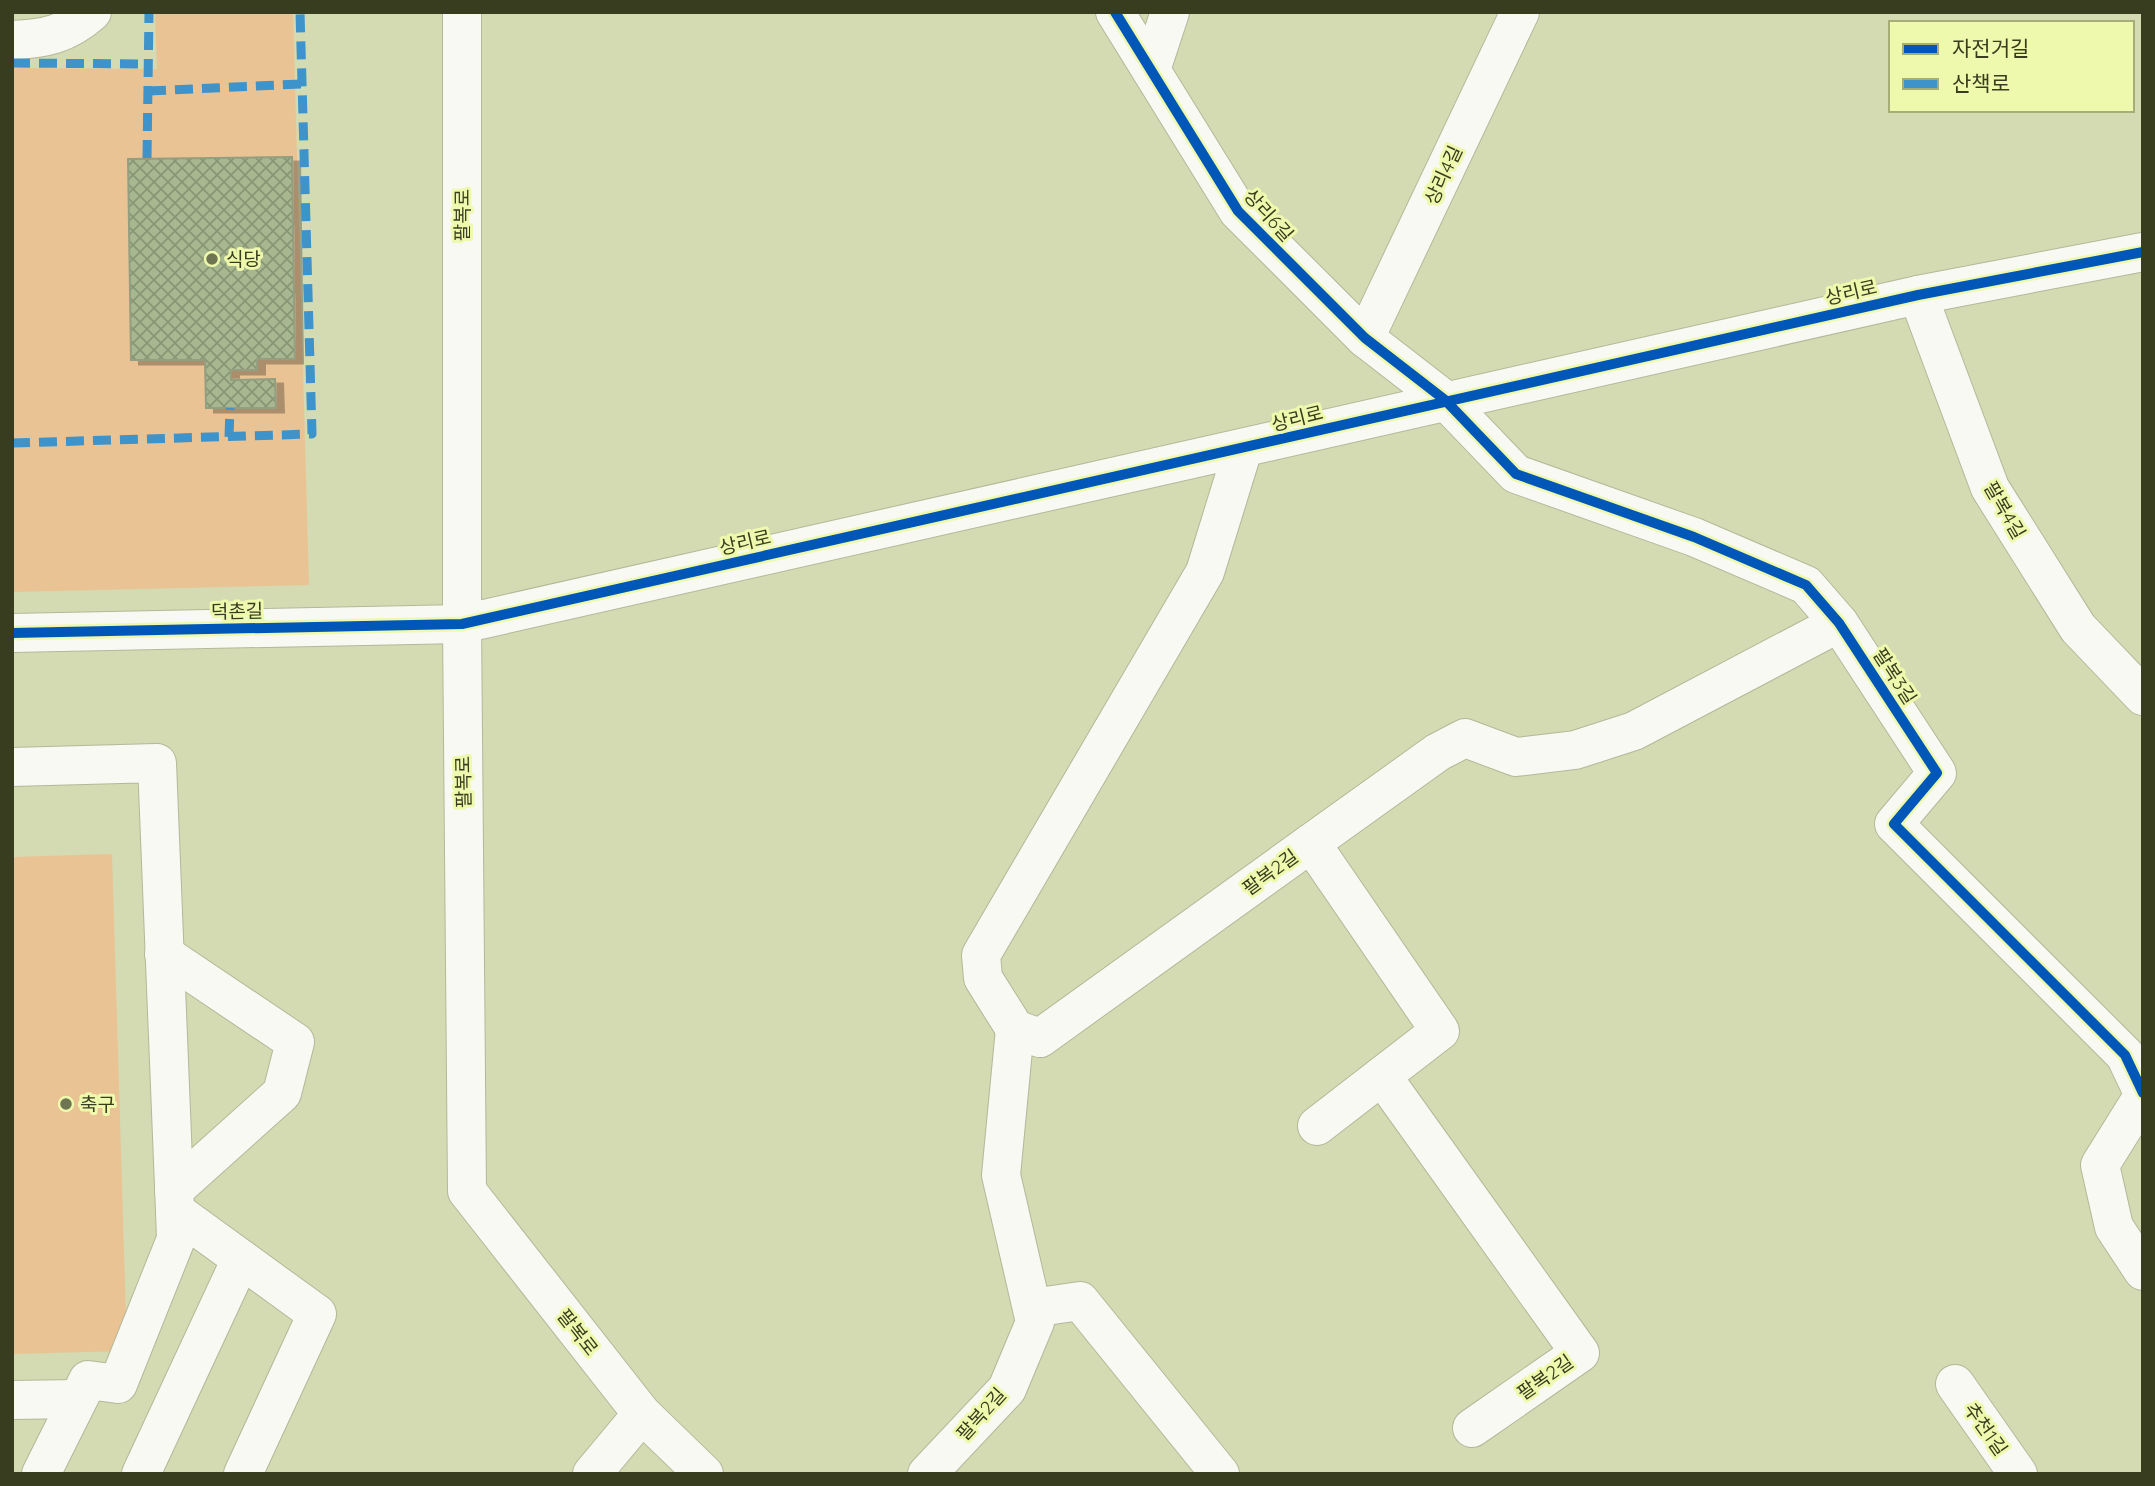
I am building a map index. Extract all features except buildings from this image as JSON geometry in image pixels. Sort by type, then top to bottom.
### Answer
[{"type":"street","points":[[12,40],[51,36],[76,27],[92,12]]},
{"type":"street","name":"팔복로","points":[[462,12],[462,624],[467,1191],[642,1414],[704,1474]]},
{"type":"street","name":"상리6길","points":[[1115,12],[1238,211],[1365,338],[1445,400]]},
{"type":"street","points":[[1151,70],[1170,12]]},
{"type":"street","name":"상리4길","points":[[1365,338],[1520,12]]},
{"type":"street","name":"상리로","points":[[462,624],[1918,295],[2143,252]]},
{"type":"street","name":"팔복4길","points":[[1918,295],[1990,488],[2078,628],[2143,696]]},
{"type":"street","name":"팔복3길","points":[[1445,400],[1516,474],[1694,537],[1806,585],[1839,623],[1937,773],[1894,824],[2125,1055],[2143,1094],[2100,1165],[2114,1227],[2143,1271]]},
{"type":"street","points":[[1015,1029],[983,978],[981,954],[1205,572],[1243,449]]},
{"type":"street","points":[[1311,843],[1438,752],[1465,738],[1516,757],[1575,750],[1633,731],[1839,623]]},
{"type":"street","name":"덕촌길","points":[[12,633],[462,624]]},
{"type":"street","points":[[12,767],[157,763],[175,1201],[176,1240],[118,1384],[88,1380],[41,1474]]},
{"type":"street","name":"팔복2길","points":[[927,1474],[1007,1389],[1035,1322],[1001,1175],[1015,1029],[1040,1038],[1311,843],[1440,1031],[1317,1126]]},
{"type":"street","points":[[164,954],[295,1042],[282,1093],[175,1201]]},
{"type":"street","name":"팔복2길","points":[[1382,1076],[1580,1353],[1472,1428]]},
{"type":"street","points":[[175,1201],[241,1259],[317,1314],[243,1474]]},
{"type":"street","points":[[141,1474],[241,1259]]},
{"type":"street","points":[[1032,1308],[1080,1301],[1220,1474]]},
{"type":"street","name":"추천1길","points":[[1955,1384],[2018,1474]]},
{"type":"street","points":[[13,1401],[78,1399]]},
{"type":"street","points":[[592,1474],[642,1414]]},
{"type":"shaded area","points":[[155,12],[293,12],[309,585],[12,592],[12,68],[157,69]]},
{"type":"shaded area","name":"축구","points":[[112,854],[127,1351],[12,1354],[12,857]]},
{"type":"marked path","points":[[147,158],[149,12]]},
{"type":"marked path","points":[[12,443],[312,434],[300,12]]},
{"type":"marked path","points":[[12,63],[148,64]]},
{"type":"marked path","points":[[148,91],[301,84]]},
{"type":"marked path","points":[[229,437],[230,408]]},
{"type":"cycle path","points":[[1115,12],[1238,211],[1365,338],[1445,400],[1516,474],[1694,537],[1806,585],[1839,623],[1937,773],[1894,824],[2125,1055],[2143,1093]]},
{"type":"cycle path","points":[[12,633],[462,624],[1918,295],[2143,252]]},
{"type":"place","name":"식당","points":[[212,259]]},
{"type":"place","name":"축구","points":[[66,1104]]}]
